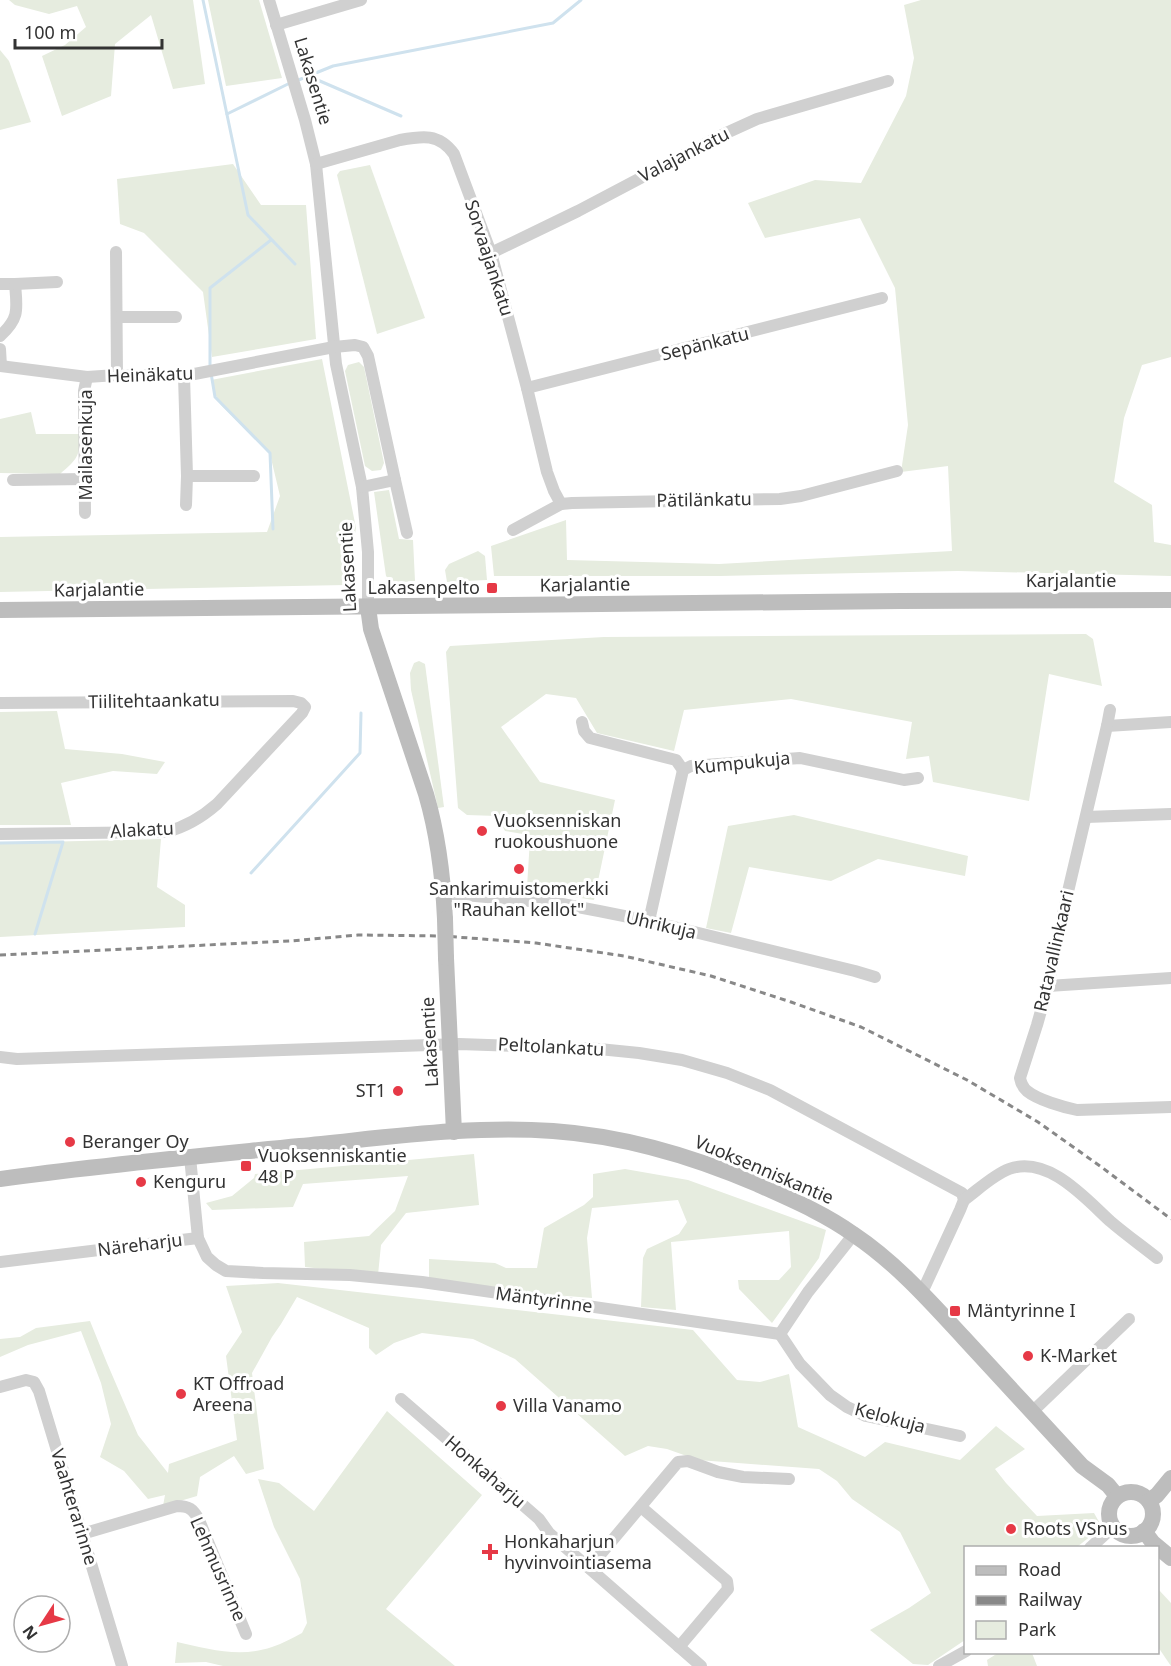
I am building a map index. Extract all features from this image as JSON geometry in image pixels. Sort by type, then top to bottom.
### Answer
[{"type":"street","name":"Lakasentie","points":[[269,0],[316,164],[336,364],[362,487],[368,552],[368,607],[371,629],[434,820],[439,847],[445,919],[454,1132]]},
{"type":"street","points":[[276,26],[361,0]]},
{"type":"street","name":"Valajankatu","points":[[491,253],[757,119],[888,81]]},
{"type":"street","name":"Sorvaajankatu","points":[[316,164],[400,140],[423,137],[440,141],[454,154],[491,253],[548,472],[561,504]]},
{"type":"street","points":[[116,252],[117,375]]},
{"type":"street","points":[[0,284],[57,282]]},
{"type":"street","points":[[0,336],[15,319],[17,306],[15,284]]},
{"type":"street","name":"Sepänkatu","points":[[527,388],[882,298]]},
{"type":"street","points":[[117,317],[176,317]]},
{"type":"street","name":"Heinäkatu","points":[[1,366],[87,377],[184,376],[334,347],[355,345],[363,347],[368,356],[395,480]]},
{"type":"street","points":[[0,349],[1,366]]},
{"type":"street","points":[[184,376],[186,505]]},
{"type":"street","name":"Mailasenkuja","points":[[85,513],[84,391],[87,377]]},
{"type":"street","name":"Pätilänkatu","points":[[513,530],[561,504],[780,499],[801,496],[897,471]]},
{"type":"street","points":[[187,476],[254,476]]},
{"type":"street","points":[[12,480],[85,479]]},
{"type":"street","points":[[362,487],[395,480],[407,533]]},
{"type":"street","name":"Karjalantie","points":[[0,610],[1171,600]]},
{"type":"street","name":"Tiilitehtaankatu","points":[[0,703],[293,701],[305,707]]},
{"type":"street","name":"Alakatu","points":[[0,834],[166,832],[182,828],[217,804],[302,713],[305,707]]},
{"type":"street","name":"Ratavallinkaari","points":[[1110,710],[1048,986],[1020,1078],[1027,1091],[1064,1107],[1077,1110],[1171,1107]]},
{"type":"street","points":[[582,722],[584,731],[590,738],[676,760],[683,770]]},
{"type":"street","points":[[1107,726],[1171,722]]},
{"type":"street","name":"Kumpukuja","points":[[649,921],[683,770],[691,766],[800,758],[904,780],[918,778]]},
{"type":"street","points":[[1086,817],[1171,814]]},
{"type":"street","name":"Uhrikuja","points":[[443,893],[562,904],[649,921],[855,970],[875,977]]},
{"type":"street","points":[[1048,986],[1171,978]]},
{"type":"street","name":"Peltolankatu","points":[[0,1058],[450,1044],[599,1049],[639,1053],[682,1060],[727,1072],[770,1090],[955,1189],[962,1193],[964,1200]]},
{"type":"street","name":"Vuoksenniskantie","points":[[0,1179],[189,1156],[485,1130],[586,1134],[658,1148],[697,1160],[757,1184],[829,1218],[854,1234],[888,1260],[920,1291],[1082,1466],[1107,1484],[1117,1496]]},
{"type":"street","name":"Näreharju","points":[[0,1262],[198,1238],[189,1156]]},
{"type":"street","points":[[920,1291],[925,1286],[964,1200],[1009,1169],[1024,1166],[1040,1168],[1076,1189],[1157,1258]]},
{"type":"street","points":[[780,1334],[808,1292],[854,1234]]},
{"type":"street","name":"Mäntyrinne","points":[[198,1238],[207,1257],[226,1270],[350,1275],[422,1282],[780,1334]]},
{"type":"street","points":[[1032,1412],[1129,1319]]},
{"type":"street","name":"Kelokuja","points":[[780,1334],[800,1364],[830,1395],[847,1407],[866,1416],[960,1436]]},
{"type":"street","name":"Vaahterarinne","points":[[0,1387],[26,1380],[34,1382],[39,1391],[122,1666]]},
{"type":"street","name":"Honkaharju","points":[[401,1399],[701,1666]]},
{"type":"street","points":[[589,1568],[678,1462],[688,1461],[718,1472],[743,1477],[789,1479]]},
{"type":"street","points":[[1149,1501],[1171,1478]]},
{"type":"street","points":[[1125,1492],[1134,1492],[1143,1495],[1149,1501],[1153,1514],[1149,1526],[1144,1531],[1136,1535],[1128,1535],[1120,1533],[1113,1527],[1109,1514],[1117,1496],[1125,1492]]},
{"type":"street","name":"Lehmusrinne","points":[[82,1534],[177,1506],[185,1506],[194,1510],[246,1634]]},
{"type":"street","points":[[641,1507],[728,1581],[728,1589],[680,1647]]},
{"type":"street","points":[[1092,1546],[1113,1527]]},
{"type":"street","points":[[1144,1531],[1157,1546]]},
{"type":"street","points":[[1159,1548],[1171,1558]]},
{"type":"street","points":[[939,1666],[964,1652]]},
{"type":"green space","points":[[9,0],[193,0],[205,84],[173,89],[151,15],[115,44],[111,96],[62,116],[42,56],[65,45],[86,27],[77,6],[49,14],[15,5]]},
{"type":"green space","points":[[208,0],[259,0],[282,78],[226,86]]},
{"type":"green space","points":[[921,0],[1171,0],[1171,357],[1142,365],[1124,418],[1114,482],[1152,505],[1154,542],[1171,545],[1171,576],[958,571],[720,576],[494,576],[491,546],[566,520],[567,560],[719,564],[952,551],[948,466],[901,472],[908,425],[895,288],[860,218],[765,238],[748,203],[815,180],[861,183],[906,96],[914,58],[904,5]]},
{"type":"green space","points":[[0,50],[9,61],[31,122],[0,130]]},
{"type":"green space","points":[[233,164],[261,205],[306,205],[316,339],[212,357],[203,292],[144,233],[120,224],[117,179]]},
{"type":"green space","points":[[370,165],[425,318],[377,334],[337,175],[340,171]]},
{"type":"green space","points":[[322,359],[356,528],[346,585],[0,592],[0,537],[267,532],[280,496],[270,454],[221,405],[211,380]]},
{"type":"green space","points":[[359,362],[364,367],[384,463],[381,470],[372,471],[365,466],[345,371],[348,365]]},
{"type":"green space","points":[[31,412],[36,434],[80,434],[76,457],[60,474],[0,473],[0,419]]},
{"type":"green space","points":[[389,490],[399,539],[413,540],[415,581],[393,583],[386,576],[374,492]]},
{"type":"green space","points":[[478,551],[485,556],[487,580],[447,582],[445,570],[449,564]]},
{"type":"green space","points":[[1086,634],[1093,639],[1102,686],[1049,674],[1029,801],[933,782],[929,756],[906,759],[912,722],[791,699],[684,710],[674,751],[597,733],[576,698],[546,694],[501,727],[540,782],[615,800],[594,900],[527,887],[530,839],[559,840],[505,831],[497,816],[467,815],[458,808],[446,652],[450,646],[604,637]]},
{"type":"green space","points":[[419,661],[425,664],[444,807],[438,808],[411,690],[410,673],[414,663]]},
{"type":"green space","points":[[57,711],[65,749],[122,754],[165,762],[157,774],[113,771],[61,783],[71,825],[0,825],[0,712]]},
{"type":"green space","points":[[794,815],[968,856],[965,876],[878,859],[831,881],[749,867],[731,933],[706,928],[728,826]]},
{"type":"green space","points":[[161,839],[157,887],[185,905],[185,927],[0,937],[0,843]]},
{"type":"green space","points":[[474,1154],[479,1205],[406,1213],[381,1245],[378,1275],[305,1267],[304,1242],[369,1236],[395,1211],[408,1176],[303,1184],[293,1207],[212,1210],[206,1203],[232,1196],[254,1178],[255,1174]]},
{"type":"green space","points":[[625,1169],[688,1180],[826,1230],[819,1258],[772,1323],[739,1289],[738,1280],[779,1280],[791,1267],[789,1231],[671,1242],[676,1310],[641,1307],[643,1258],[647,1249],[679,1234],[687,1222],[678,1200],[592,1208],[587,1238],[592,1298],[516,1292],[429,1281],[429,1259],[495,1263],[506,1268],[537,1268],[544,1228],[584,1205],[593,1197],[593,1174]]},
{"type":"green space","points":[[278,1283],[693,1330],[737,1380],[760,1382],[789,1374],[798,1427],[865,1457],[885,1442],[960,1460],[996,1426],[1025,1449],[995,1469],[1037,1516],[1094,1513],[1102,1527],[1078,1546],[964,1546],[964,1641],[928,1665],[913,1664],[870,1630],[931,1593],[900,1532],[852,1499],[837,1481],[819,1469],[698,1460],[667,1449],[648,1446],[625,1456],[515,1359],[473,1339],[422,1333],[394,1343],[376,1355],[369,1348],[369,1328],[297,1297],[252,1373],[264,1469],[246,1474],[234,1456],[200,1477],[197,1496],[163,1506],[165,1495],[148,1499],[124,1471],[100,1457],[111,1424],[101,1383],[81,1331],[28,1345],[0,1357],[0,1339],[20,1337],[36,1328],[90,1321],[138,1435],[168,1473],[169,1464],[237,1440],[226,1356],[242,1332],[226,1286]]},
{"type":"green space","points":[[387,1411],[482,1495],[386,1609],[455,1666],[223,1666],[206,1662],[175,1663],[177,1642],[224,1651],[248,1652],[276,1646],[302,1633],[307,1623],[300,1579],[274,1527],[258,1479],[279,1483],[314,1511]]},
{"type":"green space","points":[[1159,1590],[1171,1603],[1171,1666],[1159,1648]]},
{"type":"green space","points":[[996,1654],[1032,1654],[1037,1666],[988,1666],[987,1660]]},
{"type":"waterway","points":[[203,0],[248,215],[295,264]]},
{"type":"waterway","points":[[296,81],[333,66],[553,23],[581,0]]},
{"type":"waterway","points":[[306,75],[401,116]]},
{"type":"waterway","points":[[227,114],[290,83]]},
{"type":"waterway","points":[[210,367],[210,288],[271,240]]},
{"type":"waterway","points":[[211,373],[215,397],[270,453],[273,529]]},
{"type":"waterway","points":[[251,873],[360,753],[361,713]]},
{"type":"waterway","points":[[0,843],[63,842],[35,934]]},
{"type":"railway","points":[[0,955],[290,941],[358,935],[443,936],[536,943],[624,956],[711,976],[861,1027],[967,1080],[1038,1122],[1171,1219]]},
{"type":"place","name":"Lakasenpelto","points":[[492,588]]},
{"type":"place","name":"Vuoksenniskan ruokoushuone","points":[[482,831]]},
{"type":"place","name":"Sankarimuistomerkki \"Rauhan kellot\"","points":[[519,869]]},
{"type":"place","name":"ST1","points":[[398,1091]]},
{"type":"place","name":"Beranger Oy","points":[[70,1142]]},
{"type":"place","name":"Vuoksenniskantie 48 P","points":[[246,1166]]},
{"type":"place","name":"Kenguru","points":[[141,1182]]},
{"type":"place","name":"Mäntyrinne I","points":[[955,1311]]},
{"type":"place","name":"K-Market","points":[[1028,1356]]},
{"type":"place","name":"KT Offroad Areena","points":[[181,1394]]},
{"type":"place","name":"Villa Vanamo","points":[[501,1406]]},
{"type":"place","name":"Roots VSnus","points":[[1011,1529]]},
{"type":"place","name":"Honkaharjun hyvinvointiasema","points":[[490,1552]]}]
